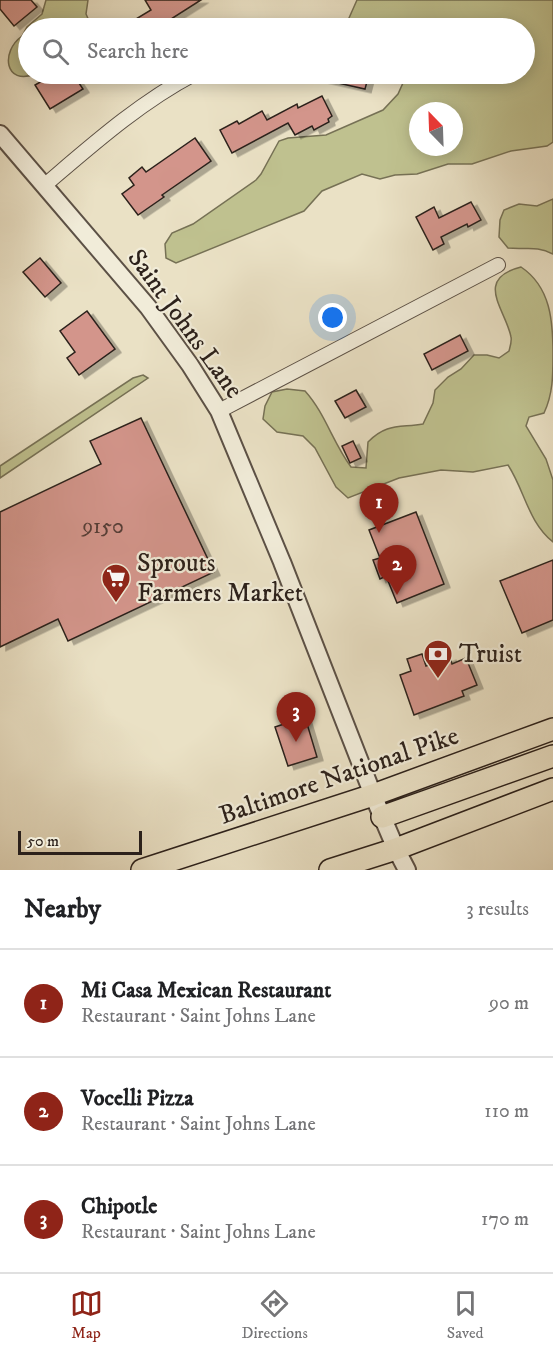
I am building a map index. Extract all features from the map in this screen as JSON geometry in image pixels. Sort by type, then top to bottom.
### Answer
[{"type":"main road","name":"Baltimore National Pike","points":[[142,870],[373,795],[553,729]]},
{"type":"main road","points":[[382,817],[553,756]]},
{"type":"main road","points":[[330,870],[396,849],[553,789]]},
{"type":"street","points":[[45,185],[112,128],[154,97],[177,84]]},
{"type":"street","name":"Saint Johns Lane","points":[[0,134],[148,308],[190,365],[219,411],[282,562],[382,817],[407,870]]},
{"type":"street","points":[[219,411],[498,265]]},
{"type":"green space","points":[[46,0],[88,0],[86,14],[88,18],[37,18],[42,14]]},
{"type":"green space","points":[[357,0],[553,0],[553,142],[547,146],[511,151],[472,164],[448,164],[417,174],[395,175],[380,179],[362,174],[322,191],[304,211],[176,263],[166,258],[165,244],[172,233],[193,224],[256,180],[279,141],[288,138],[326,135],[383,110],[398,94],[402,84],[535,84],[535,18],[349,18]]},
{"type":"green space","points":[[18,40],[18,75],[9,66],[11,50]]},
{"type":"green space","points":[[553,199],[553,254],[536,249],[508,248],[499,237],[500,220],[504,210],[519,204],[537,206]]},
{"type":"green space","points":[[521,267],[539,285],[551,318],[553,369],[549,399],[544,413],[529,417],[526,426],[546,459],[553,480],[553,542],[532,516],[508,465],[473,472],[441,470],[399,478],[348,498],[336,487],[315,448],[303,436],[277,432],[263,419],[265,406],[272,392],[287,389],[305,391],[318,409],[351,467],[366,468],[368,442],[387,429],[423,424],[433,403],[435,390],[474,355],[499,358],[509,351],[511,337],[499,306],[495,287],[498,279],[507,272]]},
{"type":"green space","points":[[143,375],[148,378],[0,478],[0,466],[133,378]]},
{"type":"building","points":[[0,0],[31,0],[37,7],[24,18],[18,18],[18,23],[14,26],[0,9]]},
{"type":"building","points":[[145,0],[201,0],[173,18],[138,18],[151,10]]},
{"type":"building","points":[[80,84],[83,89],[50,109],[35,85]]},
{"type":"building","points":[[342,84],[366,84],[365,89]]},
{"type":"building","points":[[322,96],[332,116],[328,119],[329,122],[314,130],[312,126],[295,135],[288,123],[232,153],[220,130],[237,121],[239,124],[262,111],[267,120],[297,104],[298,108]]},
{"type":"building","points":[[195,138],[211,161],[162,195],[164,197],[138,215],[122,194],[134,185],[129,178],[142,167],[146,172]]},
{"type":"building","points":[[471,202],[481,220],[441,237],[444,244],[433,250],[416,217],[434,207],[439,218]]},
{"type":"building","points":[[40,258],[61,283],[45,297],[23,272]]},
{"type":"building","points":[[87,311],[115,349],[79,375],[67,358],[75,352],[60,331]]},
{"type":"building","points":[[460,335],[468,351],[432,370],[424,354]]},
{"type":"building","points":[[356,390],[366,407],[345,418],[335,401]]},
{"type":"building","points":[[141,418],[214,572],[68,641],[58,619],[0,647],[0,512],[101,464],[90,441]]},
{"type":"building","points":[[353,441],[361,458],[350,463],[342,446]]},
{"type":"building","points":[[416,512],[444,584],[397,603],[386,576],[380,579],[373,560],[380,558],[369,530]]},
{"type":"building","points":[[553,560],[553,620],[522,633],[500,581]]},
{"type":"building","name":"Truist","points":[[422,654],[426,666],[450,657],[452,664],[466,658],[477,685],[462,691],[464,696],[414,715],[400,675],[411,671],[407,659]]},
{"type":"building","points":[[305,717],[317,757],[288,766],[275,727]]},
{"type":"place","name":"Mi Casa Mexican Restaurant","points":[[379,533]]},
{"type":"place","name":"Vocelli Pizza","points":[[397,595]]},
{"type":"place","name":"Sprouts Farmers Market","points":[[116,604]]},
{"type":"place","name":"Truist","points":[[438,680]]},
{"type":"place","name":"Chipotle","points":[[296,742]]}]
